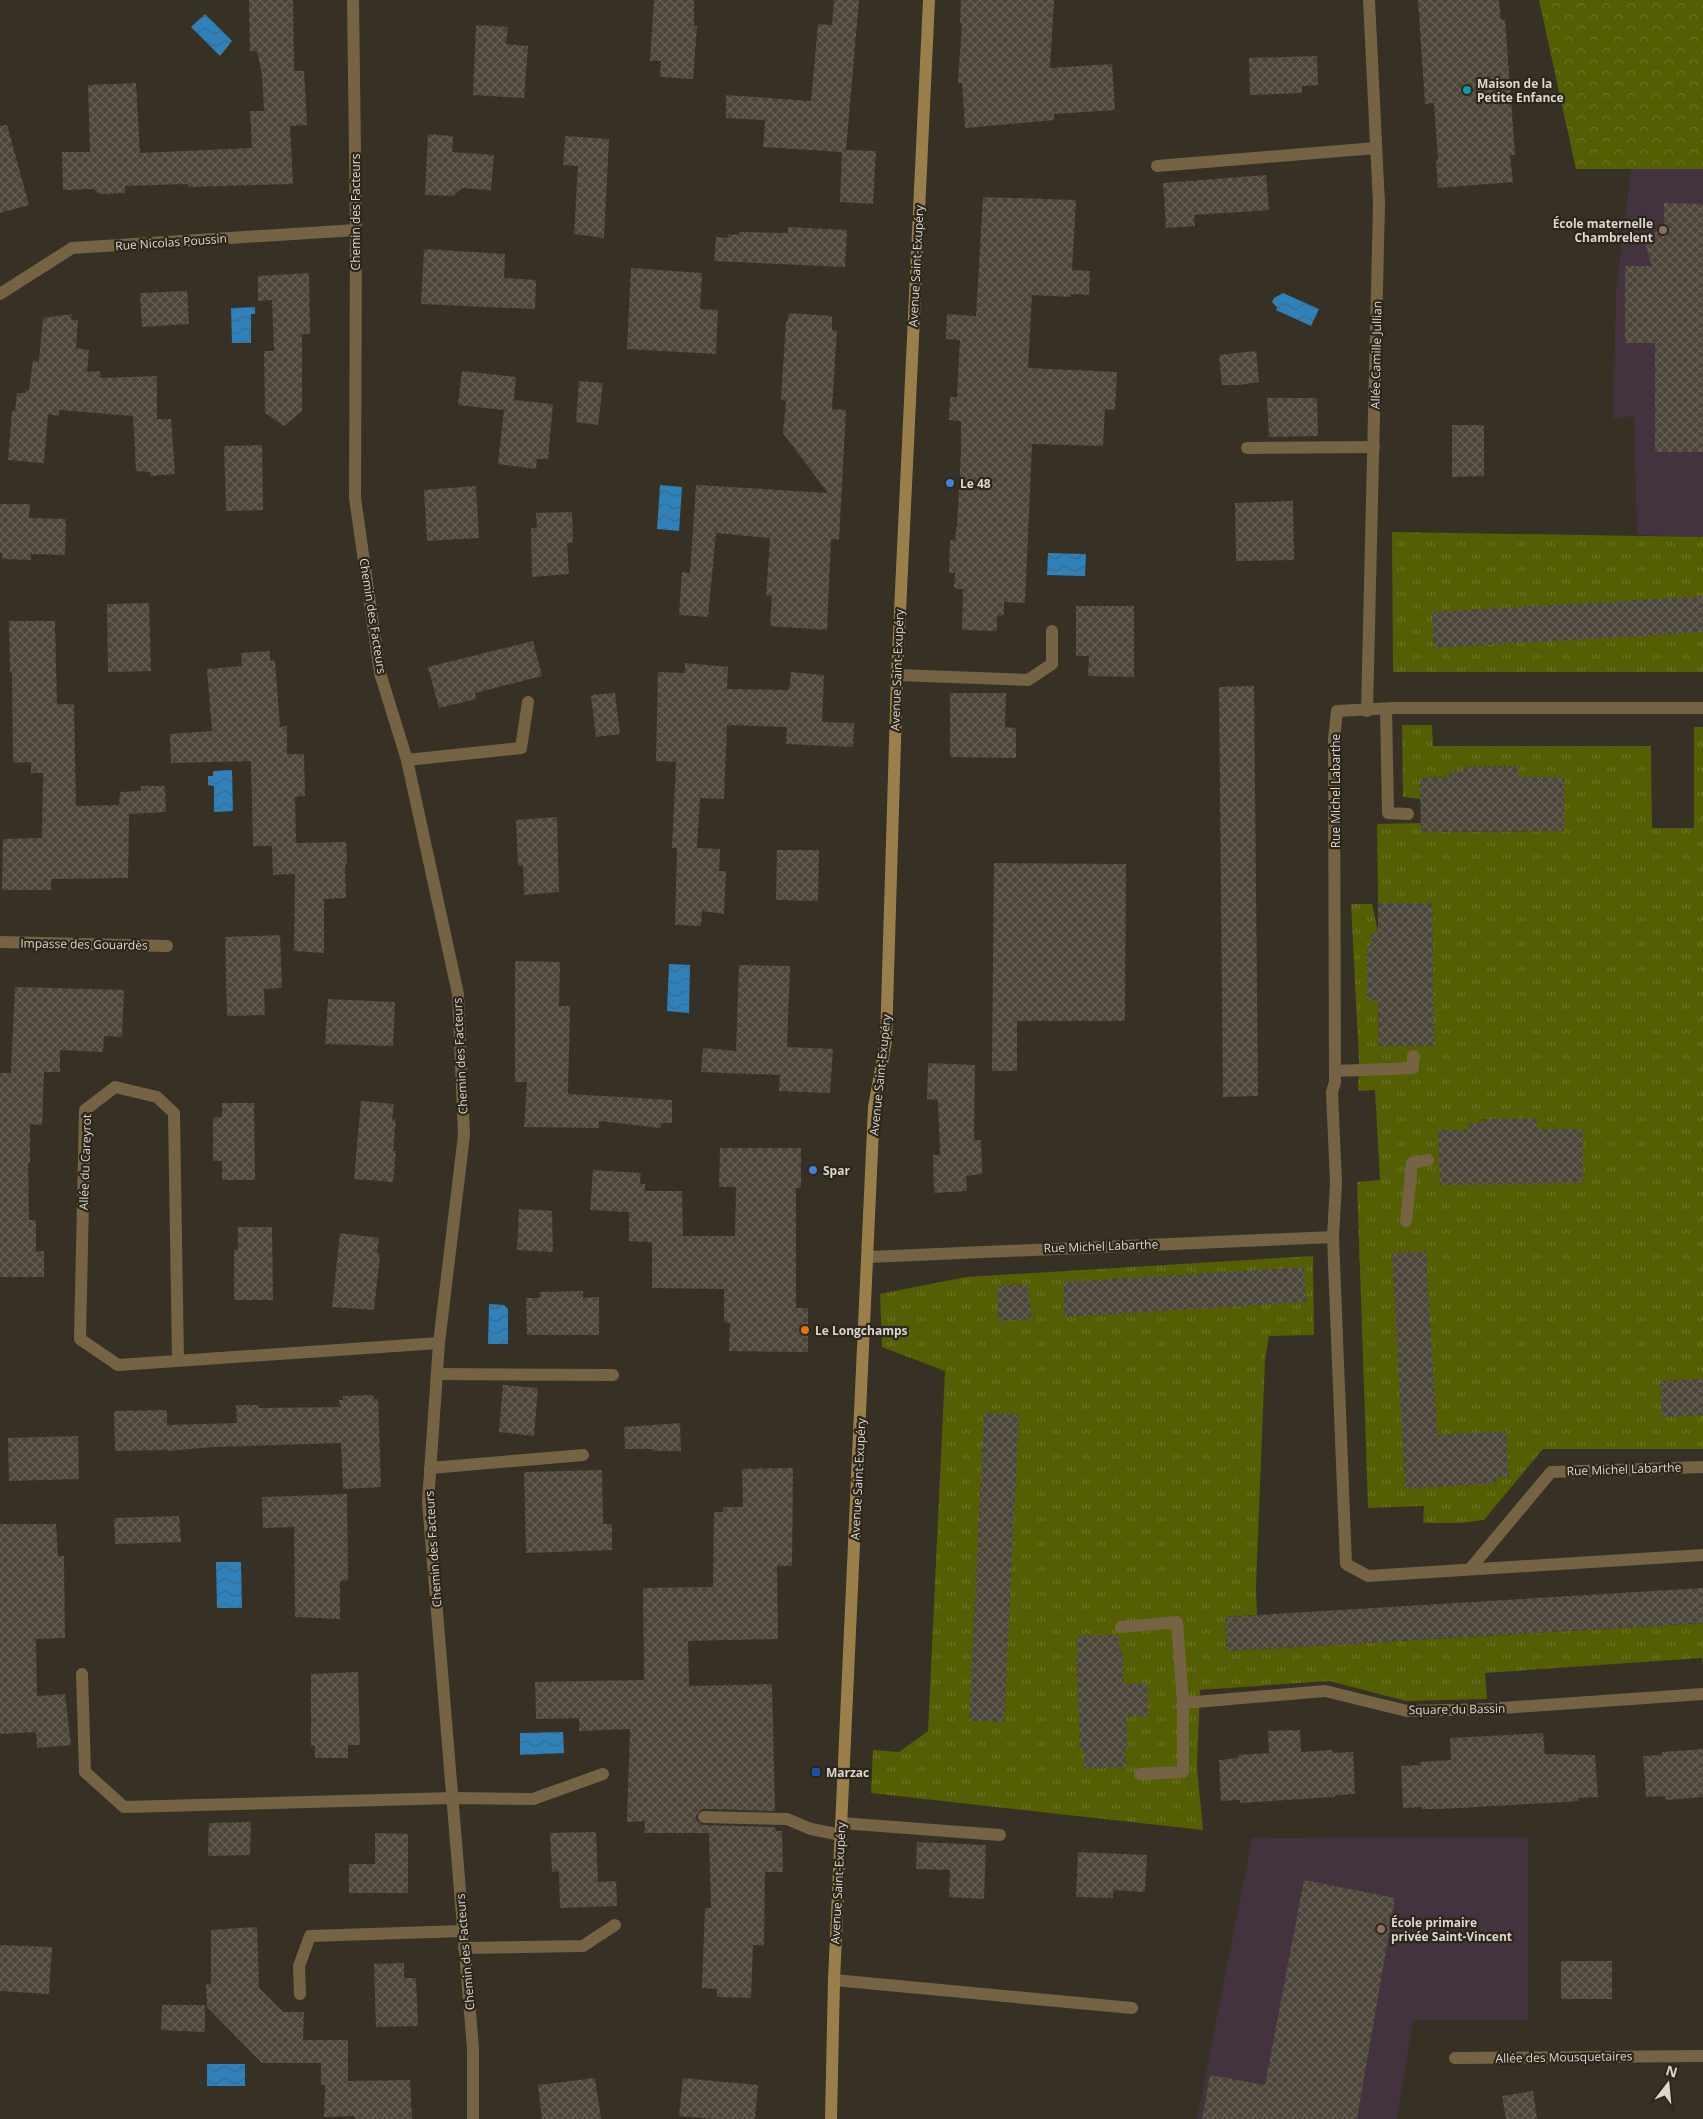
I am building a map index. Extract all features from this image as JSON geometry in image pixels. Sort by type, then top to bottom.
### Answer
[{"type":"main road","name":"Avenue Saint-Exupéry","points":[[831,2119],[834,1980],[869,1257],[874,1107],[886,1041],[897,675],[929,0]]},
{"type":"street","name":"Chemin des Facteurs","points":[[352,0],[356,230],[355,498],[380,673],[407,760],[458,994],[464,1135],[439,1343],[428,1502],[473,2049],[473,2119]]},
{"type":"street","name":"Allée Camille Jullian","points":[[1367,711],[1379,204],[1369,0]]},
{"type":"street","points":[[1157,166],[1376,148]]},
{"type":"street","name":"Rue Nicolas Poussin","points":[[0,294],[72,248],[356,230]]},
{"type":"street","points":[[1247,448],[1374,447]]},
{"type":"street","points":[[897,675],[1028,680],[1052,664],[1052,631]]},
{"type":"street","points":[[407,760],[521,748],[528,702]]},
{"type":"street","name":"Rue Michel Labarthe","points":[[1703,708],[1386,709],[1337,711],[1334,739],[1335,1082],[1332,1092],[1336,1183],[1333,1237],[1346,1564],[1368,1576],[1703,1555]]},
{"type":"street","points":[[1386,709],[1388,813],[1408,814]]},
{"type":"street","name":"Impasse des Gouardès","points":[[0,942],[168,946]]},
{"type":"street","points":[[1335,1071],[1413,1068],[1413,1056]]},
{"type":"street","name":"Allée du Careyrot","points":[[178,1361],[174,1113],[157,1097],[115,1087],[85,1110],[80,1339],[118,1366],[439,1343]]},
{"type":"street","points":[[1406,1221],[1412,1163],[1428,1160]]},
{"type":"street","name":"Rue Michel Labarthe","points":[[869,1257],[1333,1237]]},
{"type":"street","points":[[437,1374],[613,1375]]},
{"type":"street","points":[[430,1468],[583,1454]]},
{"type":"street","name":"Rue Michel Labarthe","points":[[1470,1569],[1551,1472],[1703,1466]]},
{"type":"street","points":[[1121,1627],[1177,1622],[1183,1703],[1183,1772],[1140,1774]]},
{"type":"street","points":[[82,1674],[85,1772],[124,1807],[452,1798],[533,1799],[603,1774]]},
{"type":"street","name":"Square du Bassin","points":[[1183,1703],[1325,1691],[1407,1711],[1488,1709],[1703,1694]]},
{"type":"street","points":[[704,1816],[786,1819],[811,1829],[1000,1835]]},
{"type":"street","points":[[464,1948],[583,1946],[615,1925]]},
{"type":"street","points":[[300,1994],[299,1966],[310,1936],[463,1931]]},
{"type":"street","points":[[834,1980],[1132,2008]]},
{"type":"street","name":"Allée des Mousquetaires","points":[[1455,2058],[1703,2056]]},
{"type":"shaded area","name":"École maternelle Chambrelent","points":[[1539,0],[1703,0],[1703,537],[1637,535],[1634,416],[1613,419],[1616,290],[1631,169],[1576,169]]},
{"type":"shaded area","name":"École primaire privée Saint-Vincent","points":[[1528,1837],[1528,2020],[1413,2020],[1397,2119],[1197,2119],[1252,1838]]},
{"type":"green space","points":[[1539,0],[1703,0],[1703,169],[1576,169]]},
{"type":"green space","points":[[1392,532],[1703,537],[1703,672],[1393,672]]},
{"type":"green space","points":[[1402,725],[1432,725],[1433,746],[1651,746],[1652,828],[1694,828],[1694,727],[1703,727],[1703,1449],[1543,1449],[1484,1520],[1461,1523],[1423,1523],[1424,1506],[1368,1508],[1357,1182],[1380,1180],[1375,1090],[1358,1091],[1359,1060],[1351,904],[1372,904],[1378,932],[1371,932],[1371,946],[1367,946],[1367,1000],[1378,1000],[1379,1046],[1433,1046],[1432,903],[1378,903],[1377,824],[1421,823],[1422,832],[1564,831],[1564,777],[1518,777],[1518,766],[1464,767],[1464,771],[1449,771],[1450,777],[1421,778],[1421,799],[1403,797]]},
{"type":"green space","points":[[1313,1256],[1314,1335],[1269,1336],[1265,1360],[1256,1586],[1257,1615],[1225,1617],[1227,1651],[1703,1623],[1703,1667],[1702,1658],[1485,1673],[1487,1699],[1406,1701],[1329,1681],[1200,1690],[1197,1767],[1203,1830],[871,1793],[873,1750],[899,1752],[928,1731],[945,1371],[882,1347],[880,1294],[966,1277]]},
{"type":"water","points":[[205,14],[232,41],[220,56],[191,27]]},
{"type":"water","points":[[1283,293],[1319,309],[1311,326],[1276,310],[1277,307],[1272,302],[1274,298]]},
{"type":"water","points":[[255,307],[255,314],[251,314],[251,343],[232,343],[231,308]]},
{"type":"water","points":[[660,485],[682,487],[679,531],[657,529]]},
{"type":"water","points":[[1048,553],[1086,554],[1085,576],[1047,575]]},
{"type":"water","points":[[232,770],[233,811],[214,812],[214,786],[208,785],[208,776],[213,776],[213,771]]},
{"type":"water","points":[[669,964],[690,965],[689,1013],[667,1011]]},
{"type":"water","points":[[489,1304],[504,1305],[508,1309],[508,1344],[488,1344]]},
{"type":"water","points":[[216,1562],[241,1562],[242,1608],[217,1608]]},
{"type":"water","points":[[563,1732],[564,1753],[520,1755],[520,1733]]},
{"type":"water","points":[[207,2064],[245,2064],[245,2086],[207,2086]]},
{"type":"building","points":[[249,0],[293,0],[294,71],[304,71],[307,125],[290,126],[293,184],[188,187],[188,184],[125,186],[125,193],[99,194],[94,189],[63,190],[62,152],[90,152],[88,85],[136,83],[140,153],[252,148],[250,111],[264,111],[262,74],[257,51],[250,51]]},
{"type":"building","points":[[654,0],[694,0],[694,26],[697,26],[693,79],[660,77],[661,61],[650,61]]},
{"type":"building","points":[[834,0],[859,0],[846,150],[876,151],[873,204],[840,202],[842,152],[763,147],[765,120],[726,118],[726,95],[811,101],[818,24],[832,25]]},
{"type":"building","points":[[961,0],[1054,0],[1050,68],[1112,64],[1115,110],[1054,114],[1054,120],[965,128],[962,83],[958,83],[962,23],[960,23]]},
{"type":"building","name":"Maison de la Petite Enfance","points":[[1418,0],[1499,0],[1501,20],[1505,19],[1515,155],[1510,155],[1513,182],[1438,188],[1434,103],[1425,104]]},
{"type":"building","points":[[476,25],[508,27],[506,44],[528,46],[524,98],[473,95]]},
{"type":"building","points":[[1317,56],[1318,85],[1302,86],[1302,93],[1250,95],[1249,58]]},
{"type":"building","points":[[7,125],[29,205],[0,213],[0,126]]},
{"type":"building","points":[[428,134],[453,136],[452,152],[494,155],[491,190],[462,188],[453,196],[425,195]]},
{"type":"building","points":[[565,136],[609,139],[604,238],[574,234],[578,166],[563,165]]},
{"type":"building","points":[[1266,175],[1269,210],[1194,215],[1195,226],[1166,228],[1163,183]]},
{"type":"building","points":[[983,197],[1076,200],[1072,270],[1090,271],[1089,295],[1071,294],[1071,297],[1032,295],[1028,368],[1117,372],[1115,410],[1105,409],[1103,446],[1032,444],[1025,603],[1004,602],[1004,615],[997,616],[997,631],[962,630],[963,589],[954,588],[955,573],[949,573],[950,540],[955,541],[957,528],[961,421],[949,420],[950,397],[957,397],[960,340],[946,339],[947,314],[976,316]]},
{"type":"building","points":[[1664,203],[1703,204],[1703,452],[1655,452],[1655,343],[1625,343],[1625,266],[1652,266],[1645,243],[1649,236],[1664,225]]},
{"type":"building","points":[[788,227],[847,230],[845,267],[714,261],[716,237],[728,238],[728,234],[739,235],[739,232],[788,233]]},
{"type":"building","points":[[424,249],[505,254],[504,278],[536,280],[535,309],[421,304]]},
{"type":"building","points":[[631,268],[702,273],[700,309],[718,310],[716,354],[627,349]]},
{"type":"building","points":[[309,273],[310,334],[302,334],[302,411],[284,426],[265,413],[264,351],[274,351],[272,300],[258,301],[258,276]]},
{"type":"building","points":[[187,291],[189,324],[142,327],[140,293]]},
{"type":"building","points":[[789,313],[832,316],[832,330],[837,330],[832,409],[846,410],[839,540],[831,539],[827,630],[770,626],[772,595],[766,596],[770,538],[716,533],[708,617],[679,615],[682,572],[690,573],[696,485],[828,493],[783,433],[786,401],[781,400],[786,321],[788,321]]},
{"type":"building","points":[[72,314],[71,320],[78,320],[76,348],[89,350],[87,372],[100,371],[101,378],[157,376],[157,419],[171,419],[175,474],[150,476],[150,472],[136,471],[133,416],[59,410],[59,416],[48,414],[44,463],[8,460],[12,411],[15,411],[17,393],[29,391],[33,360],[39,362],[43,318]]},
{"type":"building","points":[[1256,351],[1259,382],[1222,385],[1219,355]]},
{"type":"building","points":[[462,371],[516,377],[514,400],[553,404],[548,459],[537,459],[536,469],[498,464],[504,410],[458,405]]},
{"type":"building","points":[[579,381],[603,383],[598,425],[576,422]]},
{"type":"building","points":[[1267,398],[1317,398],[1318,436],[1269,437]]},
{"type":"building","points":[[1452,425],[1484,425],[1484,476],[1452,477]]},
{"type":"building","points":[[262,445],[263,510],[226,511],[224,446]]},
{"type":"building","points":[[476,486],[479,538],[427,541],[424,490]]},
{"type":"building","points":[[1293,501],[1294,560],[1236,561],[1235,503]]},
{"type":"building","points":[[0,504],[30,504],[29,518],[66,519],[65,555],[31,554],[31,560],[2,559],[3,553],[0,553]]},
{"type":"building","points":[[572,512],[573,542],[567,543],[569,574],[532,577],[531,528],[537,528],[536,513]]},
{"type":"building","points":[[1703,596],[1703,632],[1434,648],[1432,612]]},
{"type":"building","points":[[149,603],[151,671],[108,672],[107,604]]},
{"type":"building","points":[[1076,606],[1134,606],[1134,677],[1088,676],[1089,656],[1076,656]]},
{"type":"building","points":[[9,621],[55,621],[57,704],[74,704],[76,806],[119,805],[120,792],[141,791],[141,786],[165,786],[166,812],[129,814],[128,878],[51,879],[51,890],[2,890],[3,839],[42,838],[43,773],[31,773],[31,762],[13,763],[12,671],[10,672]]},
{"type":"building","points":[[533,641],[542,676],[475,693],[476,699],[439,708],[428,667]]},
{"type":"building","points":[[270,651],[270,661],[275,660],[280,727],[287,726],[287,754],[304,754],[305,796],[295,797],[296,843],[346,842],[346,898],[324,899],[324,953],[294,951],[295,874],[273,875],[272,846],[253,846],[251,761],[171,763],[170,734],[212,731],[207,669],[242,666],[241,653]]},
{"type":"building","points":[[685,663],[728,667],[727,689],[789,690],[791,672],[824,675],[822,722],[854,723],[853,747],[786,744],[787,727],[727,725],[724,799],[700,798],[697,848],[720,849],[719,871],[726,871],[724,914],[702,911],[701,926],[675,925],[677,848],[672,848],[676,762],[656,761],[658,672],[685,673]]},
{"type":"building","points":[[1254,686],[1258,1096],[1223,1097],[1219,687]]},
{"type":"building","points":[[615,693],[620,734],[596,737],[591,695]]},
{"type":"building","points":[[950,693],[1006,693],[1005,727],[1016,728],[1016,758],[950,757]]},
{"type":"building","points":[[1518,766],[1518,777],[1564,777],[1564,831],[1421,832],[1420,778],[1450,777],[1449,771],[1464,771],[1463,767]]},
{"type":"building","points":[[557,817],[559,892],[524,895],[523,866],[518,866],[516,820]]},
{"type":"building","points":[[777,850],[819,850],[818,901],[776,900]]},
{"type":"building","points":[[994,863],[1126,864],[1125,1021],[1017,1021],[1017,1071],[992,1071]]},
{"type":"building","points":[[1378,903],[1432,903],[1434,1046],[1379,1046],[1378,1000],[1367,1001],[1367,946],[1371,946],[1371,932],[1378,932]]},
{"type":"building","points":[[280,935],[282,988],[264,989],[265,1015],[227,1016],[225,937]]},
{"type":"building","points":[[515,961],[560,962],[559,1006],[570,1006],[568,1094],[672,1100],[672,1123],[661,1123],[661,1128],[599,1121],[599,1128],[524,1127],[527,1082],[515,1082]]},
{"type":"building","points":[[739,965],[790,966],[787,1047],[833,1049],[830,1093],[779,1091],[780,1075],[701,1072],[703,1048],[736,1051]]},
{"type":"building","points":[[15,987],[124,990],[122,1037],[104,1036],[103,1052],[60,1050],[60,1072],[44,1072],[42,1125],[30,1124],[30,1163],[28,1163],[29,1220],[36,1220],[36,1252],[44,1251],[44,1277],[0,1277],[0,1073],[11,1073]]},
{"type":"building","points":[[328,999],[395,1002],[393,1046],[325,1044]]},
{"type":"building","points":[[928,1063],[975,1065],[974,1140],[981,1140],[982,1174],[966,1176],[967,1191],[934,1193],[933,1155],[940,1155],[938,1100],[927,1099]]},
{"type":"building","points":[[361,1101],[394,1104],[392,1119],[396,1120],[393,1151],[396,1151],[393,1182],[354,1179]]},
{"type":"building","points":[[222,1103],[254,1103],[255,1180],[222,1180],[222,1161],[213,1161],[213,1118],[222,1117]]},
{"type":"building","points":[[1537,1118],[1537,1129],[1583,1129],[1583,1183],[1440,1185],[1438,1130],[1469,1130],[1468,1123],[1483,1123],[1482,1119]]},
{"type":"building","points":[[720,1148],[801,1148],[801,1188],[796,1188],[796,1308],[808,1308],[808,1352],[729,1351],[730,1323],[724,1322],[724,1289],[652,1288],[652,1242],[629,1241],[629,1212],[590,1210],[593,1170],[641,1173],[640,1184],[645,1184],[645,1191],[682,1191],[683,1236],[735,1236],[736,1187],[719,1187]]},
{"type":"building","points":[[519,1209],[552,1211],[553,1252],[517,1250]]},
{"type":"building","points":[[238,1227],[272,1227],[273,1300],[234,1300],[234,1250],[238,1250]]},
{"type":"building","points":[[340,1233],[379,1238],[377,1253],[380,1254],[374,1310],[332,1307]]},
{"type":"building","points":[[1426,1251],[1437,1435],[1506,1431],[1509,1477],[1497,1477],[1497,1483],[1405,1489],[1392,1253]]},
{"type":"building","points":[[1304,1267],[1306,1302],[1065,1317],[1063,1282]]},
{"type":"building","points":[[1028,1284],[1032,1319],[999,1321],[997,1286]]},
{"type":"building","points":[[583,1291],[583,1298],[599,1297],[599,1335],[527,1335],[526,1298],[540,1298],[540,1292]]},
{"type":"building","points":[[1703,1379],[1703,1415],[1662,1417],[1660,1381]]},
{"type":"building","points":[[503,1385],[538,1388],[534,1436],[499,1432]]},
{"type":"building","points":[[373,1395],[374,1399],[378,1399],[381,1487],[343,1489],[341,1443],[213,1447],[168,1451],[115,1451],[114,1411],[167,1410],[167,1425],[237,1423],[236,1405],[258,1405],[259,1408],[340,1407],[339,1400],[343,1400],[343,1396]]},
{"type":"building","points":[[984,1413],[1019,1415],[1004,1722],[969,1721]]},
{"type":"building","points":[[680,1423],[681,1451],[625,1449],[624,1427]]},
{"type":"building","points":[[78,1436],[79,1479],[9,1481],[8,1438]]},
{"type":"building","points":[[793,1468],[792,1566],[777,1566],[778,1639],[688,1641],[689,1686],[772,1684],[775,1811],[704,1809],[700,1810],[696,1816],[697,1821],[703,1825],[775,1827],[776,1831],[782,1831],[783,1872],[765,1872],[764,1946],[753,1945],[751,1998],[717,1997],[717,1989],[702,1988],[705,1908],[711,1908],[709,1833],[644,1833],[645,1821],[627,1822],[630,1729],[579,1731],[579,1718],[536,1719],[535,1682],[644,1680],[643,1588],[713,1587],[714,1512],[723,1512],[723,1507],[743,1507],[742,1469]]},
{"type":"building","points":[[602,1470],[603,1524],[612,1524],[612,1550],[526,1553],[524,1472]]},
{"type":"building","points":[[347,1494],[348,1580],[340,1581],[340,1619],[295,1617],[294,1527],[263,1528],[262,1497]]},
{"type":"building","points":[[179,1516],[181,1542],[115,1544],[114,1518]]},
{"type":"building","points":[[0,1524],[56,1524],[58,1556],[64,1556],[65,1638],[36,1639],[37,1696],[65,1694],[71,1745],[37,1748],[36,1732],[0,1734]]},
{"type":"building","points":[[1703,1588],[1703,1623],[1227,1651],[1225,1617]]},
{"type":"building","points":[[1119,1635],[1119,1653],[1123,1653],[1124,1684],[1147,1683],[1148,1716],[1126,1717],[1128,1748],[1125,1748],[1126,1767],[1084,1769],[1084,1750],[1080,1750],[1076,1656],[1078,1656],[1077,1636]]},
{"type":"building","points":[[358,1672],[360,1745],[348,1745],[348,1758],[315,1758],[315,1746],[311,1746],[311,1674]]},
{"type":"building","points":[[1300,1730],[1301,1752],[1332,1750],[1333,1753],[1353,1752],[1355,1794],[1240,1803],[1240,1800],[1221,1801],[1219,1760],[1238,1758],[1238,1755],[1269,1753],[1268,1731]]},
{"type":"building","points":[[1543,1733],[1545,1754],[1595,1755],[1598,1797],[1578,1798],[1579,1801],[1547,1803],[1440,1809],[1422,1809],[1422,1807],[1403,1808],[1401,1766],[1420,1765],[1420,1762],[1451,1760],[1450,1738]]},
{"type":"building","points":[[1703,1749],[1703,1797],[1665,1800],[1665,1796],[1646,1797],[1643,1756],[1662,1755],[1662,1752]]},
{"type":"building","points":[[251,1822],[250,1855],[208,1856],[209,1823]]},
{"type":"building","points":[[596,1832],[598,1882],[616,1881],[617,1906],[560,1908],[559,1871],[552,1872],[550,1833]]},
{"type":"building","points":[[375,1833],[408,1834],[408,1893],[349,1893],[349,1864],[375,1864]]},
{"type":"building","points":[[917,1842],[986,1845],[984,1899],[949,1897],[950,1870],[916,1869]]},
{"type":"building","points":[[1078,1852],[1147,1855],[1145,1892],[1113,1890],[1113,1898],[1076,1897]]},
{"type":"building","points":[[1304,1880],[1395,1898],[1357,2119],[1202,2119],[1210,2075],[1265,2085]]},
{"type":"building","points":[[257,1927],[259,1988],[283,2012],[304,2012],[303,2040],[348,2040],[348,2081],[410,2080],[412,2119],[355,2119],[355,2116],[324,2117],[325,2085],[321,2085],[321,2063],[262,2063],[207,2007],[206,1984],[211,1984],[211,1930]]},
{"type":"building","points":[[0,1945],[52,1947],[49,1994],[0,1991]]},
{"type":"building","points":[[1561,1961],[1612,1961],[1612,1999],[1561,1999]]},
{"type":"building","points":[[404,1963],[404,1978],[416,1978],[418,2026],[376,2027],[374,1964]]},
{"type":"building","points":[[162,2005],[205,2005],[205,2032],[161,2030]]},
{"type":"building","points":[[595,2078],[601,2119],[542,2119],[538,2085]]},
{"type":"building","points":[[683,2078],[758,2085],[755,2119],[716,2119],[679,2116]]},
{"type":"building","points":[[1533,2091],[1537,2119],[1506,2119],[1502,2096]]},
{"type":"place","name":"Maison de la Petite Enfance","points":[[1467,90]]},
{"type":"place","name":"École maternelle Chambrelent","points":[[1663,230]]},
{"type":"place","name":"Le 48","points":[[950,483]]},
{"type":"place","name":"Spar","points":[[813,1170]]},
{"type":"place","name":"Le Longchamps","points":[[805,1330]]},
{"type":"place","name":"Marzac","points":[[816,1772]]},
{"type":"place","name":"École primaire privée Saint-Vincent","points":[[1381,1929]]}]
